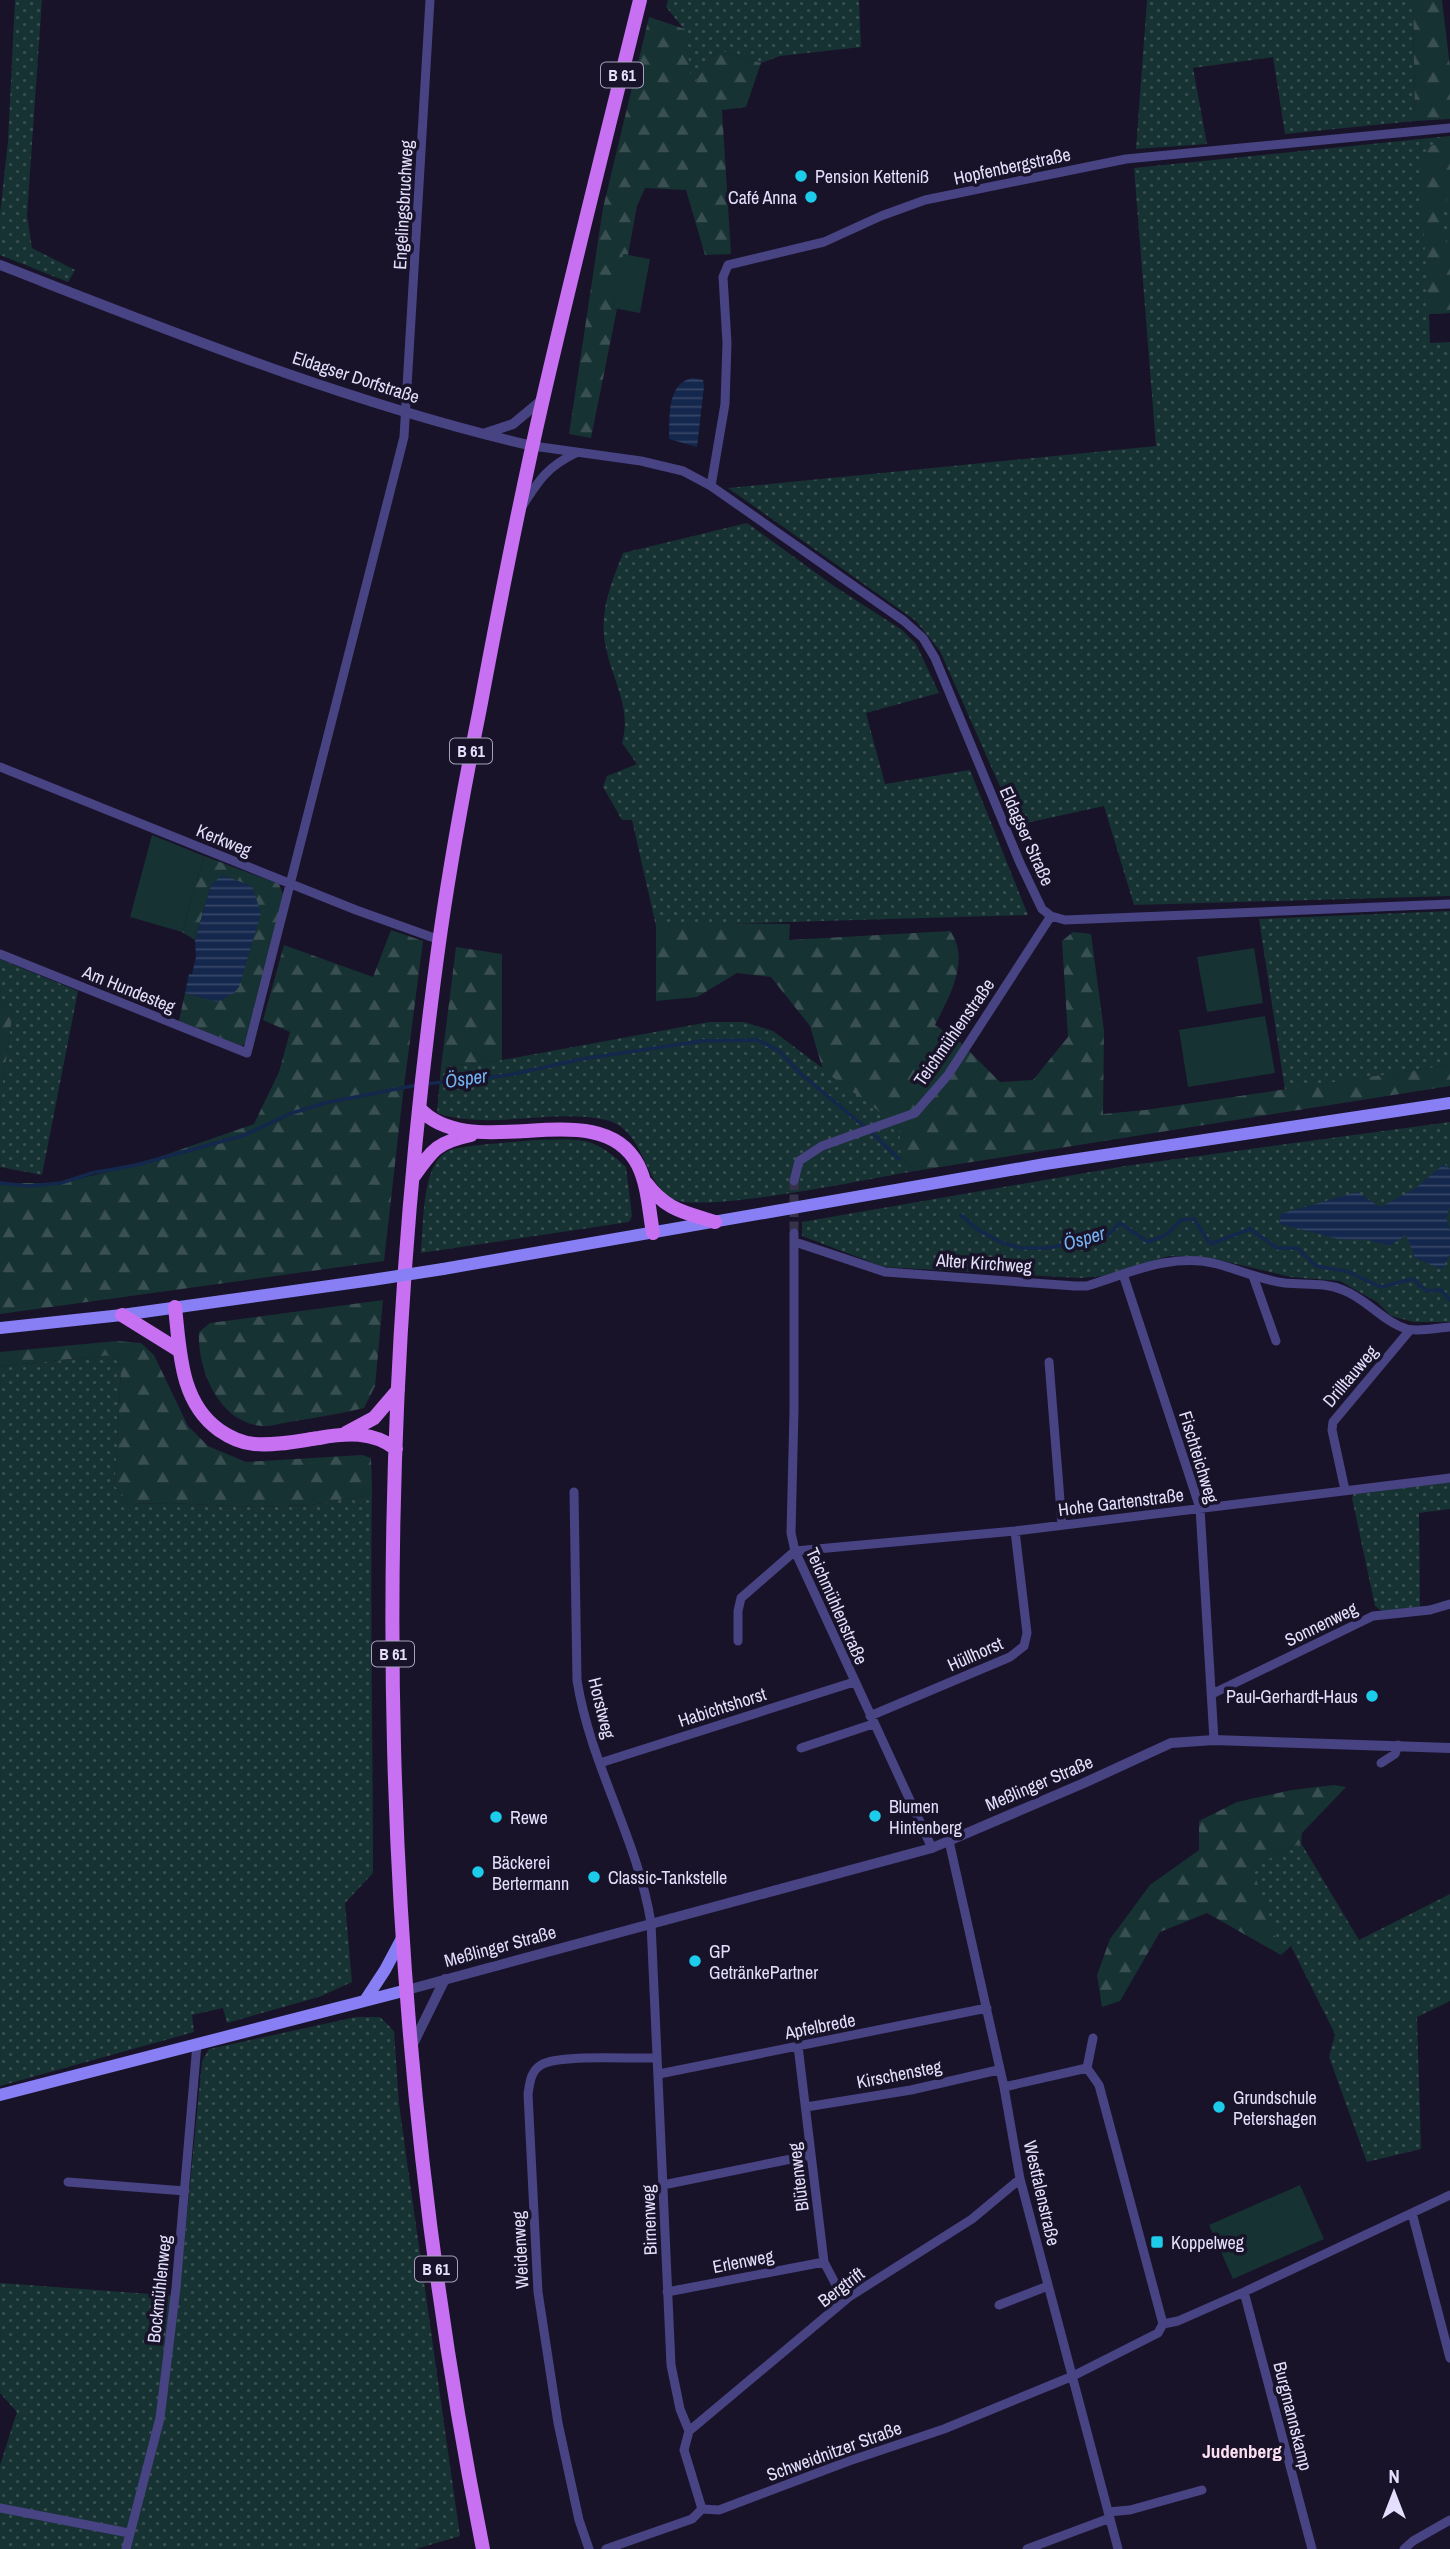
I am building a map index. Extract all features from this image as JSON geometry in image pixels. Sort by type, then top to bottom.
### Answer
[{"type":"main road","name":"B 61","points":[[483,2549],[461,2435],[439,2285],[401,1940],[393,1667],[396,1449],[403,1290],[419,1105],[439,939],[471,754],[543,399],[640,0]]},
{"type":"main road","points":[[0,1328],[122,1315],[443,1269],[1045,1164],[1450,1103]]},
{"type":"main road","points":[[419,1105],[429,1119],[439,1125],[486,1132],[577,1130],[597,1133],[617,1141],[630,1153],[644,1181],[659,1200],[680,1211],[715,1222]]},
{"type":"main road","points":[[412,1178],[434,1149],[452,1139],[486,1132]]},
{"type":"main road","points":[[644,1181],[653,1233]]},
{"type":"main road","points":[[176,1307],[184,1376],[192,1401],[207,1421],[228,1436],[252,1444],[344,1434],[372,1436],[396,1449]]},
{"type":"main road","points":[[122,1315],[180,1351]]},
{"type":"main road","points":[[344,1434],[374,1418],[398,1390]]},
{"type":"main road","points":[[366,1999],[401,1940]]},
{"type":"main road","points":[[0,2095],[407,1990]]},
{"type":"street","name":"Engelingsbruchweg","points":[[247,1053],[404,437],[430,0]]},
{"type":"street","name":"Hopfenbergstraße","points":[[711,486],[726,404],[727,343],[723,277],[728,265],[824,242],[881,216],[925,200],[1126,159],[1450,128]]},
{"type":"street","name":"Eldagser Dorfstraße","points":[[0,265],[238,356],[407,413],[533,446],[640,461],[683,471],[711,486]]},
{"type":"street","points":[[483,433],[513,424],[543,399]]},
{"type":"street","points":[[519,511],[542,475],[558,461],[578,453]]},
{"type":"street","name":"Eldagser Straße","points":[[711,486],[904,621],[923,638],[935,658],[1020,863],[1042,909],[1051,916]]},
{"type":"street","name":"Kerkweg","points":[[0,767],[356,910],[439,939]]},
{"type":"street","points":[[1051,916],[1065,920],[1450,904]]},
{"type":"street","name":"Teichmühlenstraße","points":[[794,1181],[799,1161],[822,1146],[915,1113],[948,1075],[1051,916]]},
{"type":"street","name":"Am Hundesteg","points":[[0,954],[247,1053]]},
{"type":"street","name":"Teichmühlenstraße","points":[[795,1238],[791,1533],[795,1551],[853,1682],[932,1848]]},
{"type":"street","name":"Alter Kirchweg","points":[[795,1238],[885,1272],[1075,1286],[1087,1286],[1170,1260],[1192,1260],[1285,1283],[1323,1284],[1343,1290],[1369,1304],[1391,1322],[1410,1330]]},
{"type":"street","name":"Fischteichweg","points":[[1123,1275],[1200,1508],[1214,1740]]},
{"type":"street","points":[[1254,1276],[1276,1341]]},
{"type":"street","points":[[1410,1330],[1450,1327]]},
{"type":"street","name":"Drilltauweg","points":[[1345,1490],[1332,1430],[1333,1422],[1410,1330]]},
{"type":"street","points":[[1049,1362],[1062,1525]]},
{"type":"street","name":"Hohe Gartenstraße","points":[[795,1551],[1015,1531],[1450,1478]]},
{"type":"street","name":"Horstweg","points":[[574,1492],[577,1681],[600,1763],[645,1889],[651,1923]]},
{"type":"street","name":"Hüllhorst","points":[[801,1748],[872,1720],[1020,1650],[1027,1633],[1015,1531]]},
{"type":"street","points":[[738,1641],[741,1598],[795,1551]]},
{"type":"street","name":"Sonnenweg","points":[[1212,1694],[1373,1616],[1450,1604]]},
{"type":"street","name":"Habichtshorst","points":[[600,1763],[853,1682]]},
{"type":"street","name":"Meßlinger Straße","points":[[407,1990],[932,1848],[1171,1743],[1214,1740],[1450,1748]]},
{"type":"street","points":[[1381,1763],[1395,1754],[1398,1745]]},
{"type":"street","name":"Westfalenstraße","points":[[950,1841],[1004,2087],[1020,2179],[1118,2549]]},
{"type":"street","name":"Birnenweg","points":[[651,1923],[671,2365],[680,2409],[689,2431],[684,2450],[702,2509]]},
{"type":"street","points":[[412,2046],[445,1979]]},
{"type":"street","name":"Apfelbrede","points":[[659,2074],[987,2008]]},
{"type":"street","points":[[1073,2376],[1158,2333],[1163,2324],[1099,2085],[1087,2067],[1093,2038]]},
{"type":"street","name":"Bockmühlenweg","points":[[126,2549],[160,2418],[176,2288],[197,2044]]},
{"type":"street","name":"Blütenweg","points":[[798,2046],[824,2262],[836,2285],[849,2297]]},
{"type":"street","name":"Weidenweg","points":[[589,2549],[579,2520],[558,2423],[539,2303],[528,2094],[532,2073],[542,2064],[563,2060],[657,2058]]},
{"type":"street","points":[[1004,2087],[1087,2067]]},
{"type":"street","name":"Kirschensteg","points":[[806,2107],[911,2090],[999,2070]]},
{"type":"street","points":[[663,2185],[811,2155]]},
{"type":"street","name":"Bergtrift","points":[[689,2431],[849,2297],[972,2219],[1020,2179]]},
{"type":"street","points":[[68,2182],[184,2191]]},
{"type":"street","points":[[1163,2324],[1178,2321],[1450,2195]]},
{"type":"street","points":[[1412,2213],[1450,2358]]},
{"type":"street","name":"Erlenweg","points":[[667,2292],[824,2262]]},
{"type":"street","points":[[999,2305],[1048,2286]]},
{"type":"street","name":"Burgmannskamp","points":[[1244,2291],[1312,2549]]},
{"type":"street","name":"Schweidnitzer Straße","points":[[607,2549],[692,2519],[702,2509],[719,2510],[944,2429],[1073,2376]]},
{"type":"street","points":[[1027,2549],[1119,2509],[1130,2510],[1202,2490]]},
{"type":"street","points":[[0,2508],[129,2533]]},
{"type":"street","points":[[1404,2549],[1422,2535],[1450,2520]]},
{"type":"green space","points":[[15,0],[42,0],[27,215],[32,248],[75,270],[68,282],[0,255],[0,214],[8,141]]},
{"type":"green space","points":[[668,0],[859,0],[861,47],[780,56],[761,63],[718,50],[692,87],[684,29],[666,7]]},
{"type":"green space","points":[[1147,0],[1413,0],[1415,121],[1285,134],[1273,57],[1193,68],[1207,144],[1136,149]]},
{"type":"green space","points":[[1413,0],[1442,0],[1450,67],[1450,119],[1415,121]]},
{"type":"green space","points":[[649,17],[685,29],[692,86],[718,50],[761,63],[746,107],[722,110],[731,254],[705,255],[686,190],[645,188],[637,206],[628,255],[624,254],[613,308],[617,309],[591,438],[569,434],[603,208]]},
{"type":"green space","points":[[1450,136],[1450,313],[1429,314],[1430,343],[1450,342],[1450,896],[1134,905],[1104,806],[1017,825],[940,651],[916,621],[728,488],[1156,446],[1134,168]]},
{"type":"green space","points":[[1450,140],[1450,184],[1444,211],[1444,231],[1450,258],[1450,313],[1429,314],[1419,158],[1431,146]]},
{"type":"green space","points":[[623,254],[650,259],[640,313],[613,308]]},
{"type":"green space","points":[[747,523],[834,586],[902,630],[916,644],[939,693],[866,713],[885,784],[970,770],[1028,915],[656,926],[632,820],[622,820],[603,787],[607,776],[637,764],[622,743],[625,718],[604,635],[607,599],[623,553]]},
{"type":"green space","points":[[152,835],[204,856],[182,932],[130,917]]},
{"type":"green space","points":[[204,856],[279,884],[284,897],[246,1042],[242,1046],[179,1021],[185,993],[204,998],[211,885],[195,940],[182,932]]},
{"type":"green space","points":[[1450,911],[1450,1065],[1285,1090],[1259,919]]},
{"type":"green space","points":[[710,923],[790,924],[789,940],[950,931],[956,942],[958,966],[951,991],[935,1025],[960,1042],[1000,1082],[1033,1080],[1068,1037],[1062,941],[1073,932],[1091,934],[1104,1031],[1103,1114],[1450,1065],[1450,1086],[915,1171],[901,1155],[899,1126],[823,1070],[810,1026],[771,977],[737,973],[697,997],[656,1001],[656,926]]},
{"type":"green space","points":[[391,930],[423,941],[384,1261],[0,1314],[0,1183],[61,1183],[136,1165],[254,1124],[279,1072],[290,1032],[263,1020],[284,945],[373,977]]},
{"type":"green space","points":[[456,947],[502,954],[502,1060],[441,1067]]},
{"type":"green space","points":[[1254,948],[1263,1003],[1207,1012],[1197,957]]},
{"type":"green space","points":[[0,959],[78,991],[42,1175],[0,1167],[0,1088],[13,1011],[0,999]]},
{"type":"green space","points":[[0,999],[13,1011],[2,1088],[0,1088]]},
{"type":"green space","points":[[1265,1016],[1275,1073],[1188,1087],[1179,1030]]},
{"type":"green space","points":[[709,1022],[744,1022],[773,1031],[900,1126],[901,1155],[915,1171],[752,1199],[690,1202],[673,1199],[663,1191],[629,1134],[619,1125],[606,1120],[564,1116],[478,1120],[437,1113],[441,1067],[502,1060]]},
{"type":"green space","points":[[1450,1122],[1450,1322],[1414,1322],[1391,1316],[1377,1302],[1340,1281],[1291,1277],[1211,1258],[1169,1256],[1103,1276],[1080,1278],[884,1267],[802,1236],[802,1222],[1125,1166]]},
{"type":"green space","points":[[535,1140],[585,1141],[614,1156],[626,1167],[632,1216],[629,1222],[421,1253],[428,1182],[439,1158],[448,1151],[464,1147]]},
{"type":"green space","points":[[383,1300],[375,1386],[364,1408],[262,1426],[247,1423],[234,1415],[214,1392],[199,1347],[199,1332],[210,1323]]},
{"type":"green space","points":[[117,1341],[141,1343],[154,1355],[188,1426],[208,1446],[246,1462],[362,1455],[371,1458],[372,1486],[364,1496],[310,1505],[257,1507],[130,1504],[115,1486],[121,1366],[112,1355],[0,1366],[0,1352]]},
{"type":"green space","points":[[112,1355],[121,1366],[115,1486],[130,1504],[257,1507],[310,1505],[364,1496],[372,1486],[373,1873],[345,1903],[352,1982],[319,1997],[227,2023],[223,2008],[192,2015],[194,2032],[0,2086],[0,1366]]},
{"type":"green space","points":[[1450,1482],[1450,1509],[1419,1513],[1420,1607],[1382,1611],[1375,1606],[1352,1498],[1354,1493]]},
{"type":"green space","points":[[1334,1785],[1346,1787],[1302,1833],[1301,1843],[1252,1867],[1281,1955],[1207,1913],[1160,1932],[1120,2001],[1102,2007],[1097,1975],[1110,1939],[1150,1885],[1199,1850],[1199,1821],[1237,1802],[1292,1790]]},
{"type":"green space","points":[[1301,1843],[1359,1940],[1450,1894],[1450,2001],[1417,2017],[1421,2149],[1367,2162],[1329,2057],[1335,2034],[1291,1946],[1281,1955],[1251,1867]]},
{"type":"green space","points":[[356,2017],[380,2017],[394,2031],[399,2104],[460,2536],[416,2549],[0,2549],[0,2465],[17,2412],[0,2393],[0,2283],[179,2296],[202,2061],[209,2049]]},
{"type":"green space","points":[[1300,2185],[1324,2239],[1233,2279],[1209,2225]]},
{"type":"water","points":[[692,378],[703,380],[704,386],[697,447],[669,439],[674,394],[684,381]]},
{"type":"water","points":[[222,875],[252,886],[261,913],[239,987],[233,994],[217,1002],[185,993],[196,957],[195,940],[211,885]]},
{"type":"water","points":[[1444,1164],[1450,1169],[1450,1207],[1446,1217],[1450,1231],[1450,1254],[1442,1269],[1415,1258],[1406,1235],[1390,1246],[1368,1240],[1338,1239],[1280,1224],[1280,1214],[1357,1192],[1380,1207],[1416,1188]]},
{"type":"waterway","name":"Ösper","points":[[425,1084],[509,1075],[582,1059],[702,1041],[758,1040],[779,1051],[801,1074],[899,1159]]},
{"type":"waterway","name":"Ösper","points":[[0,1183],[28,1186],[61,1183],[245,1135],[289,1114],[325,1103],[417,1085]]},
{"type":"waterway","name":"Ösper","points":[[961,1215],[977,1229],[1000,1242],[1020,1248],[1047,1248],[1107,1236],[1120,1223],[1148,1242],[1166,1235],[1181,1220],[1194,1219],[1210,1244],[1250,1229],[1277,1248],[1297,1248],[1316,1266],[1349,1272],[1380,1287],[1413,1279],[1427,1291],[1441,1290],[1450,1300]]},
{"type":"tunnel","points":[[794,1181],[794,1233]]},
{"type":"place","name":"Pension Ketteniß","points":[[801,176]]},
{"type":"place","name":"Café Anna","points":[[811,197]]},
{"type":"place","name":"Paul-Gerhardt-Haus","points":[[1372,1696]]},
{"type":"place","name":"Blumen Hintenberg","points":[[875,1816]]},
{"type":"place","name":"Rewe","points":[[496,1817]]},
{"type":"place","name":"Bäckerei Bertermann","points":[[478,1872]]},
{"type":"place","name":"Classic-Tankstelle","points":[[594,1877]]},
{"type":"place","name":"GP GetränkePartner","points":[[695,1961]]},
{"type":"place","name":"Grundschule Petershagen","points":[[1219,2107]]},
{"type":"place","name":"Koppelweg","points":[[1157,2242]]},
{"type":"district","name":"Judenberg","points":[[1242,2451]]}]
